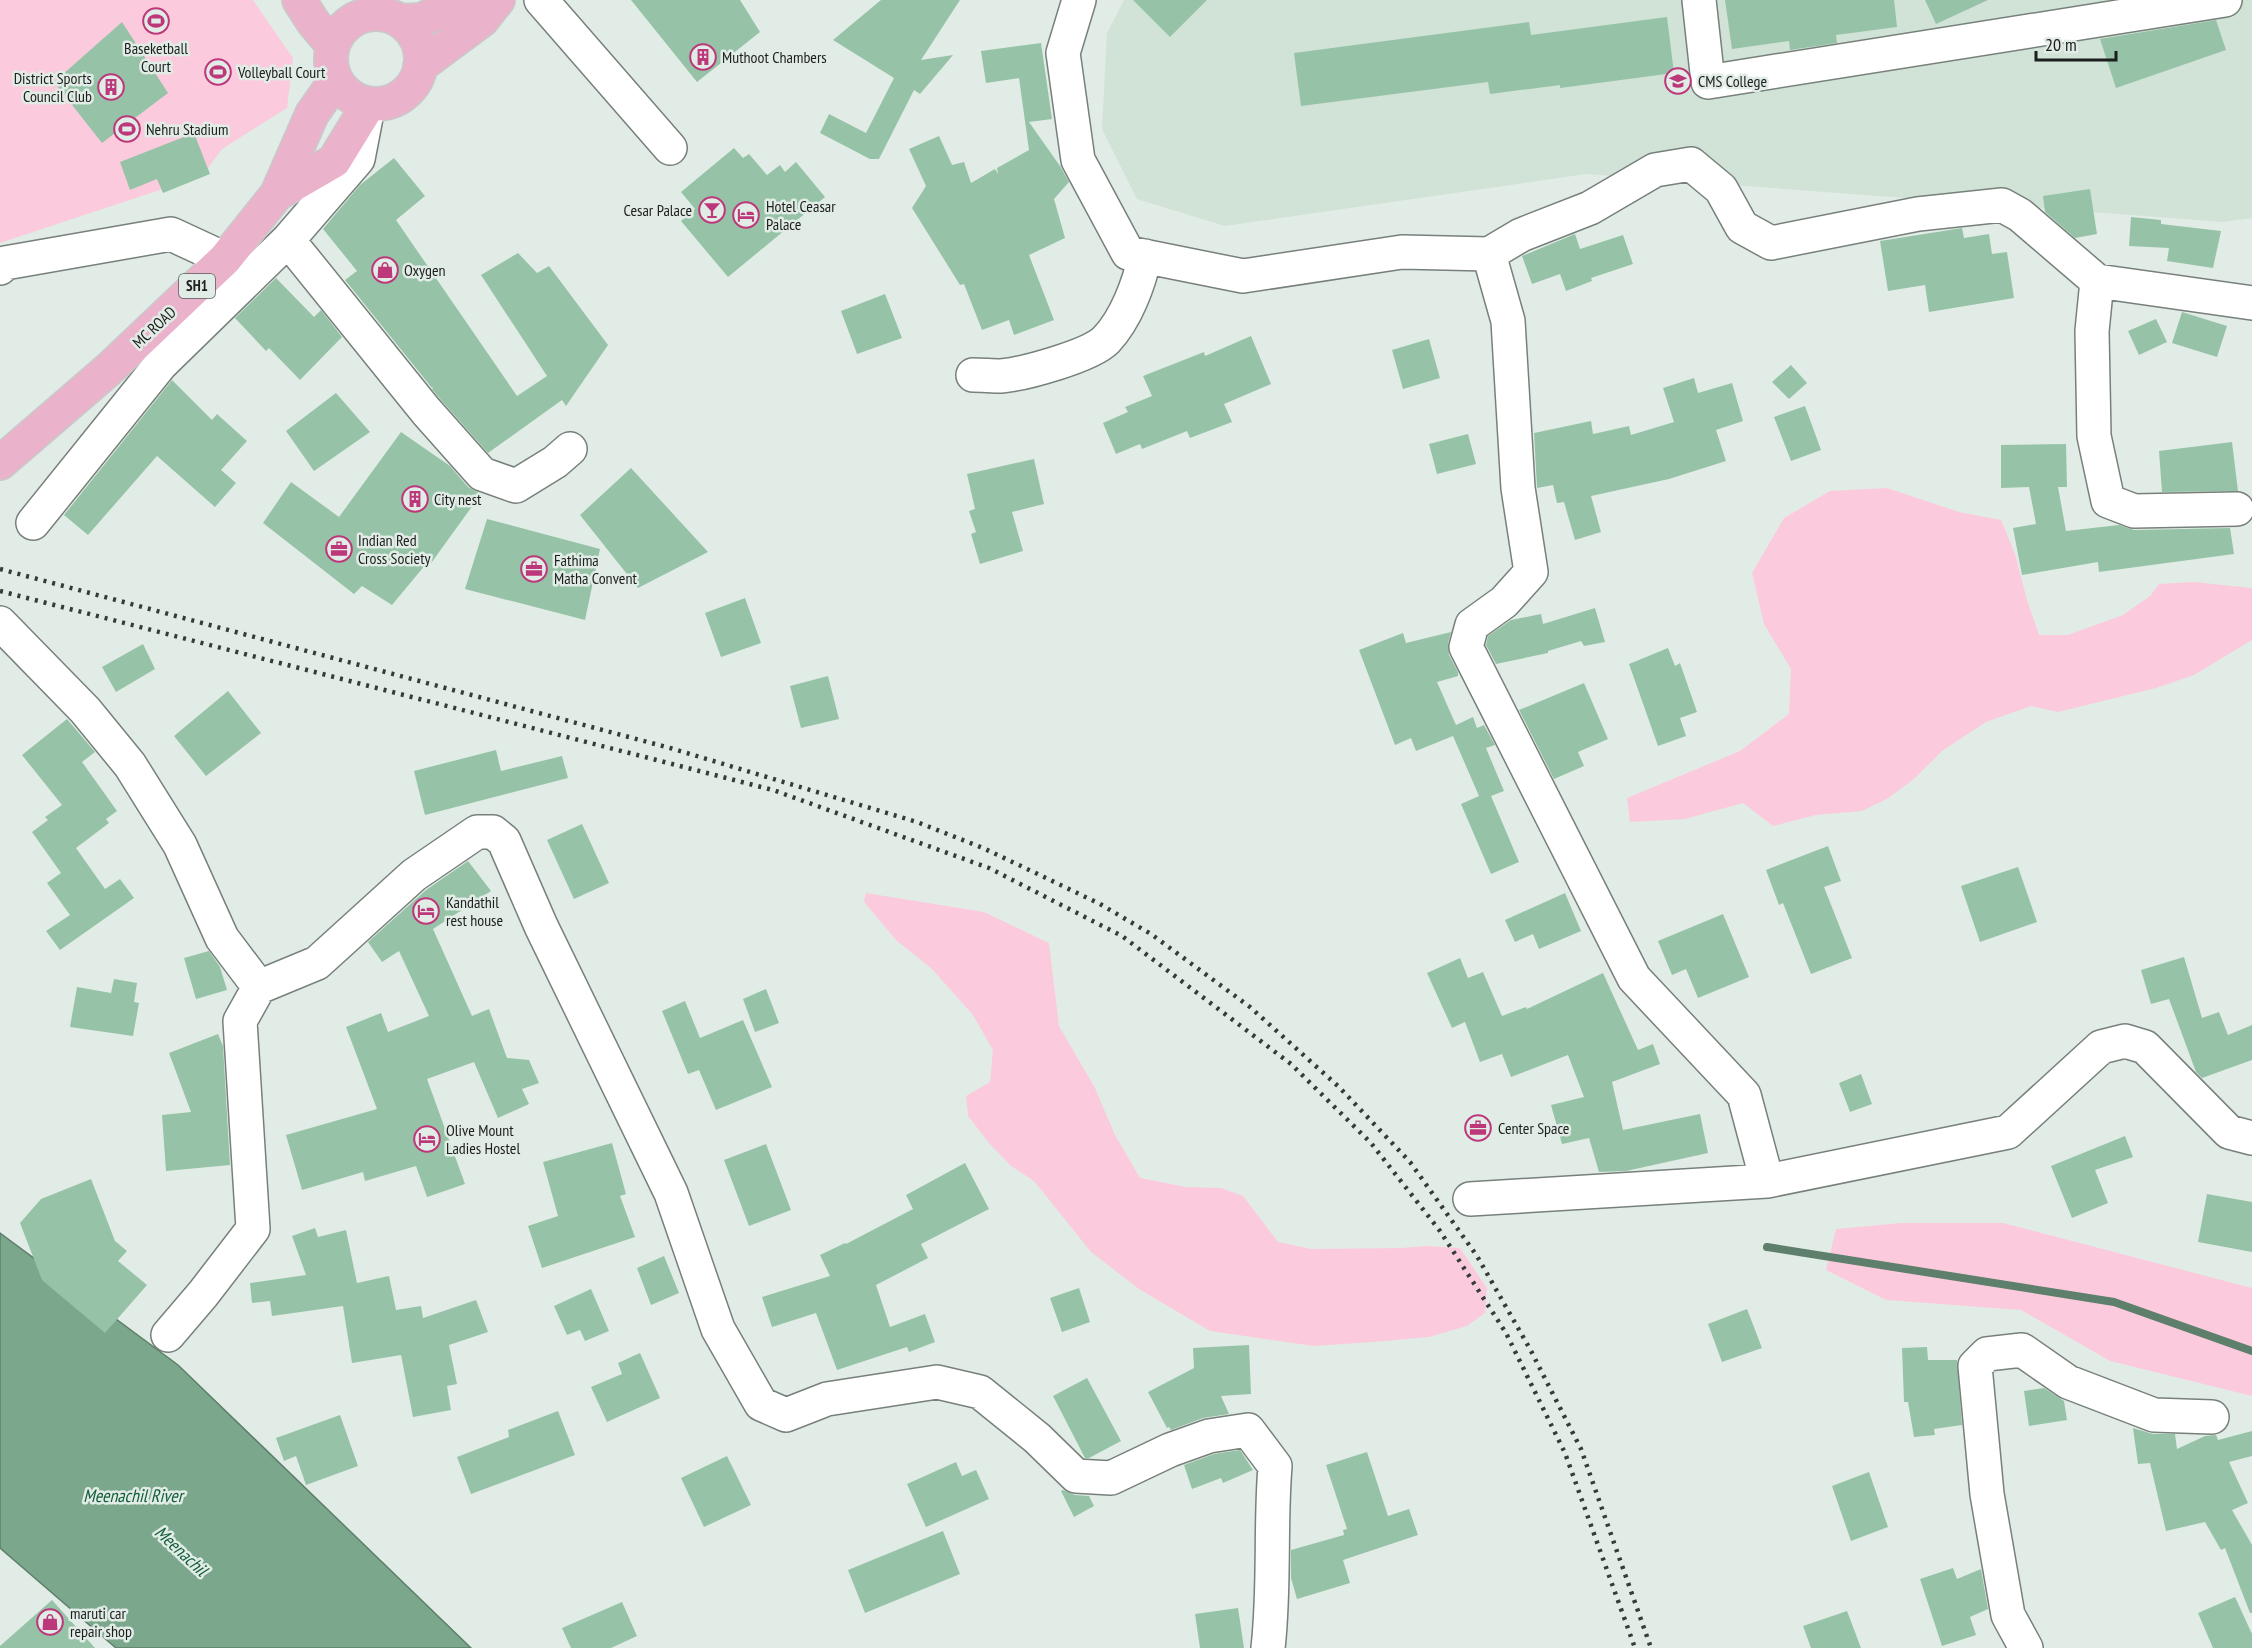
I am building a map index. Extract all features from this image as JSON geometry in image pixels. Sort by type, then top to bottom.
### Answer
[{"type":"main road","points":[[300,0],[313,22],[333,46]]},
{"type":"main road","points":[[383,12],[410,30],[417,40],[420,66],[411,87],[402,95],[392,101],[369,104],[356,100],[344,92],[331,69],[333,46],[340,32],[351,21],[366,15],[383,12],[421,20],[466,0]]},
{"type":"main road","points":[[420,66],[482,20],[498,0]]},
{"type":"main road","points":[[277,194],[312,114],[336,80]]},
{"type":"main road","name":"MC ROAD","points":[[0,463],[108,370],[225,260],[277,194],[334,161],[369,104]]},
{"type":"street","points":[[541,0],[670,148]]},
{"type":"street","points":[[1079,0],[1063,53],[1078,160],[1128,253],[1243,276],[1402,252],[1489,254],[1521,236],[1590,208],[1655,170],[1691,164],[1721,189],[1742,227],[1771,243],[1918,214],[2002,205],[2020,215],[2097,281],[2252,303]]},
{"type":"street","points":[[1699,0],[1708,82],[2225,0]]},
{"type":"street","points":[[33,523],[161,364],[288,240],[358,159],[369,104]]},
{"type":"street","points":[[0,268],[5,263],[171,234],[225,260]]},
{"type":"street","points":[[288,240],[426,411],[482,474],[516,486],[555,462],[570,449]]},
{"type":"street","points":[[1489,254],[1508,321],[1518,488],[1531,572],[1504,602],[1472,625],[1466,647],[1634,978],[1744,1095],[1767,1181]]},
{"type":"street","points":[[973,375],[1003,376],[1037,367],[1079,355],[1105,340],[1123,315],[1132,297],[1145,256]]},
{"type":"street","points":[[2097,281],[2092,331],[2094,435],[2108,501],[2134,511],[2237,509]]},
{"type":"street","points":[[0,623],[85,710],[130,765],[180,845],[222,938],[259,987]]},
{"type":"street","points":[[168,1335],[253,1229],[240,1022],[259,987],[317,963],[414,875],[477,832],[493,832],[504,840],[541,926],[671,1193],[718,1329],[761,1404],[786,1415],[827,1399],[937,1382],[980,1392],[1037,1438],[1076,1476],[1111,1478],[1170,1450],[1209,1436],[1248,1431],[1275,1466],[1271,1512],[1273,1609],[1268,1648]]},
{"type":"street","points":[[1470,1199],[1767,1181],[2008,1132],[2101,1047],[2125,1041],[2145,1047],[2229,1132],[2252,1138]]},
{"type":"street","points":[[2026,1648],[2008,1615],[1987,1494],[1976,1366],[1988,1354],[2022,1350],[2068,1382],[2154,1415],[2212,1417]]},
{"type":"shaded area","name":"Nehru Stadium","points":[[0,0],[253,0],[293,58],[287,108],[222,149],[202,176],[0,243]]},
{"type":"shaded area","name":"CMS College","points":[[1124,0],[2252,0],[2252,218],[2223,222],[1586,174],[1225,226],[1137,199],[1102,129],[1107,33]]},
{"type":"shaded area","points":[[1887,488],[1959,512],[2001,520],[2015,554],[2039,635],[2068,635],[2123,615],[2150,596],[2159,584],[2194,582],[2252,588],[2252,640],[2194,675],[2156,688],[2058,712],[2031,706],[1986,722],[1942,751],[1914,779],[1887,799],[1862,811],[1816,815],[1773,826],[1743,803],[1685,819],[1630,822],[1627,798],[1740,751],[1789,714],[1791,669],[1764,624],[1752,573],[1784,518],[1830,491]]},
{"type":"shaded area","points":[[866,893],[984,912],[1049,943],[1059,1026],[1095,1088],[1115,1135],[1140,1178],[1186,1187],[1221,1188],[1243,1196],[1278,1242],[1311,1249],[1426,1246],[1460,1248],[1487,1288],[1485,1313],[1467,1326],[1429,1337],[1314,1346],[1210,1331],[1139,1289],[1091,1252],[1034,1181],[1011,1166],[968,1116],[966,1096],[990,1082],[993,1050],[973,1015],[932,969],[896,940],[864,902]]},
{"type":"shaded area","points":[[1901,1223],[2003,1223],[2252,1288],[2252,1396],[2110,1361],[2021,1310],[1886,1300],[1826,1270],[1836,1229]]},
{"type":"water","name":"Meenachil River","points":[[0,1233],[178,1365],[471,1648],[116,1648],[0,1548]]},
{"type":"building","name":"Muthoot Chambers","points":[[631,0],[740,0],[760,32],[697,82]]},
{"type":"building","points":[[881,0],[960,0],[921,60],[953,55],[920,94],[914,90],[879,159],[870,159],[820,133],[829,114],[866,133],[894,78],[833,40]]},
{"type":"building","points":[[1133,0],[1207,0],[1170,37]]},
{"type":"building","points":[[1725,0],[1894,0],[1897,27],[1836,35],[1837,43],[1790,50],[1789,41],[1732,49]]},
{"type":"building","points":[[1925,0],[1988,0],[1936,24]]},
{"type":"building","points":[[1667,17],[1674,73],[1560,88],[1560,85],[1490,94],[1488,82],[1301,106],[1294,53],[1529,22],[1531,35]]},
{"type":"building","points":[[2216,20],[2226,50],[2116,88],[2100,39]]},
{"type":"building","name":"District Sports Council Club","points":[[122,22],[168,93],[102,143],[54,82]]},
{"type":"building","points":[[1041,43],[1052,119],[1029,122],[1069,182],[1054,199],[1065,238],[1029,255],[1054,320],[1014,335],[1009,320],[982,330],[964,284],[960,285],[912,208],[926,186],[909,149],[939,136],[952,165],[964,162],[971,183],[995,169],[998,174],[997,168],[1029,150],[1019,78],[986,83],[981,51]]},
{"type":"building","points":[[194,133],[210,174],[163,193],[157,179],[130,190],[120,162]]},
{"type":"building","name":"Hotel Ceasar Palace","points":[[734,148],[743,158],[749,154],[767,175],[780,165],[785,172],[796,162],[825,197],[728,277],[681,221],[695,209],[681,192]]},
{"type":"building","points":[[394,158],[425,196],[396,220],[517,396],[547,376],[481,275],[518,253],[537,273],[549,266],[608,345],[566,406],[562,400],[488,453],[440,399],[432,389],[434,387],[432,388],[345,280],[357,271],[323,229],[360,185]]},
{"type":"building","points":[[2090,189],[2097,234],[2075,238],[2045,212],[2043,196]]},
{"type":"building","points":[[2131,217],[2161,220],[2161,224],[2221,231],[2213,268],[2167,261],[2169,248],[2129,246]]},
{"type":"building","points":[[1962,228],[1964,238],[1989,234],[1992,254],[2007,252],[2014,298],[1929,312],[1925,285],[1888,291],[1880,241]]},
{"type":"building","points":[[1575,234],[1580,249],[1623,235],[1633,264],[1591,278],[1592,281],[1566,291],[1560,274],[1532,284],[1522,256]]},
{"type":"building","points":[[276,278],[314,317],[321,310],[342,337],[300,380],[269,348],[266,351],[235,318]]},
{"type":"building","points":[[885,294],[902,338],[857,354],[841,311]]},
{"type":"building","points":[[2182,312],[2227,326],[2217,357],[2172,343]]},
{"type":"building","points":[[2156,319],[2167,342],[2139,355],[2128,331]]},
{"type":"building","points":[[1251,336],[1271,384],[1224,404],[1232,422],[1190,438],[1187,431],[1142,449],[1140,444],[1116,454],[1103,423],[1128,412],[1125,407],[1152,396],[1143,376],[1204,352],[1205,356]]},
{"type":"building","points":[[1429,339],[1440,378],[1403,389],[1392,350]]},
{"type":"building","points":[[1791,365],[1807,383],[1789,399],[1772,382]]},
{"type":"building","points":[[1694,378],[1698,393],[1732,383],[1743,421],[1716,430],[1726,461],[1669,479],[1591,496],[1601,532],[1575,540],[1564,502],[1557,503],[1553,485],[1537,488],[1534,433],[1591,421],[1593,434],[1629,426],[1631,435],[1674,422],[1663,388]]},
{"type":"building","points":[[172,380],[212,420],[217,414],[247,441],[221,470],[236,483],[215,507],[157,456],[88,535],[64,515]]},
{"type":"building","points":[[336,393],[370,432],[314,471],[286,431]]},
{"type":"building","points":[[1805,406],[1821,450],[1791,461],[1774,417]]},
{"type":"building","points":[[401,432],[450,466],[468,487],[481,494],[429,566],[426,564],[392,605],[362,586],[354,594],[263,523],[291,482],[339,517]]},
{"type":"building","points":[[1468,434],[1476,464],[1437,474],[1429,444]]},
{"type":"building","points":[[2232,442],[2238,491],[2162,492],[2159,451]]},
{"type":"building","points":[[2066,444],[2067,487],[2058,487],[2066,531],[2119,525],[2134,530],[2230,528],[2234,554],[2099,572],[2098,562],[2022,575],[2013,528],[2036,524],[2029,487],[2001,488],[2001,445]]},
{"type":"building","points":[[1034,459],[1044,504],[1012,512],[1023,551],[980,564],[971,534],[976,532],[969,511],[975,509],[967,474]]},
{"type":"building","points":[[631,468],[708,552],[638,588],[580,515]]},
{"type":"building","name":"Fathima Matha Convent","points":[[487,519],[600,549],[585,620],[465,589]]},
{"type":"building","points":[[745,598],[761,643],[721,657],[705,613]]},
{"type":"building","points":[[1595,608],[1605,642],[1584,646],[1581,641],[1548,651],[1548,653],[1496,664],[1486,645],[1488,636],[1511,620],[1541,614],[1543,624]]},
{"type":"building","points":[[1451,632],[1448,643],[1449,655],[1458,676],[1437,682],[1456,725],[1473,717],[1477,728],[1484,725],[1495,745],[1486,748],[1504,791],[1491,796],[1519,862],[1491,874],[1461,804],[1479,796],[1453,736],[1416,751],[1411,738],[1395,745],[1359,650],[1403,633],[1406,643]]},
{"type":"building","points":[[143,644],[155,669],[116,692],[102,667]]},
{"type":"building","points":[[1668,648],[1675,666],[1680,663],[1697,712],[1680,718],[1686,736],[1658,746],[1629,664]]},
{"type":"building","points":[[828,676],[839,719],[801,728],[790,686]]},
{"type":"building","points":[[1584,683],[1608,739],[1578,752],[1584,766],[1554,779],[1519,710]]},
{"type":"building","points":[[228,691],[261,733],[206,776],[174,736]]},
{"type":"building","points":[[67,719],[95,752],[82,762],[117,811],[106,819],[109,823],[76,848],[105,889],[120,879],[134,898],[60,950],[46,931],[70,915],[47,883],[61,873],[32,832],[48,820],[45,817],[62,805],[22,755]]},
{"type":"building","points":[[496,750],[501,771],[562,756],[568,778],[425,815],[414,771]]},
{"type":"building","points":[[582,824],[609,883],[574,899],[547,840]]},
{"type":"building","points":[[1828,846],[1841,881],[1824,887],[1852,958],[1811,974],[1783,903],[1779,905],[1766,870]]},
{"type":"building","points":[[468,861],[491,891],[433,929],[472,1016],[489,1009],[507,1058],[529,1060],[539,1083],[522,1089],[529,1104],[498,1118],[474,1062],[427,1079],[465,1184],[427,1197],[416,1166],[365,1181],[363,1172],[302,1190],[286,1135],[377,1109],[346,1027],[381,1013],[388,1032],[429,1016],[399,951],[382,962],[368,942],[426,890]]},
{"type":"building","points":[[2018,867],[2037,922],[1980,942],[1961,886]]},
{"type":"building","points":[[1565,893],[1581,931],[1539,949],[1533,934],[1515,942],[1505,920]]},
{"type":"building","points":[[1723,914],[1749,977],[1698,998],[1686,969],[1672,975],[1658,941]]},
{"type":"building","points":[[209,951],[220,967],[227,990],[196,999],[184,958]]},
{"type":"building","points":[[2184,957],[2202,1018],[2219,1012],[2228,1035],[2252,1025],[2252,1060],[2202,1078],[2196,1072],[2169,999],[2151,1004],[2141,970]]},
{"type":"building","points":[[1460,958],[1468,978],[1483,972],[1502,1016],[1526,1007],[1527,1009],[1603,973],[1638,1050],[1653,1044],[1660,1064],[1612,1082],[1623,1130],[1700,1114],[1708,1153],[1626,1171],[1599,1172],[1589,1138],[1562,1144],[1551,1105],[1584,1097],[1568,1055],[1511,1077],[1502,1054],[1480,1062],[1465,1022],[1452,1028],[1427,973]]},
{"type":"building","points":[[114,979],[137,983],[134,1002],[139,1003],[133,1036],[70,1027],[77,987],[111,993]]},
{"type":"building","points":[[766,989],[779,1023],[755,1032],[743,999]]},
{"type":"building","points":[[685,1001],[700,1038],[743,1020],[772,1087],[716,1110],[699,1070],[688,1074],[662,1011]]},
{"type":"building","points":[[218,1034],[223,1046],[230,1165],[166,1171],[162,1115],[191,1112],[169,1053]]},
{"type":"building","points":[[1861,1074],[1872,1104],[1850,1112],[1839,1083]]},
{"type":"building","points":[[2125,1136],[2133,1157],[2095,1170],[2108,1203],[2072,1218],[2051,1166]]},
{"type":"building","points":[[612,1143],[626,1194],[620,1196],[635,1237],[542,1268],[528,1226],[558,1216],[543,1162]]},
{"type":"building","points":[[766,1144],[791,1210],[749,1226],[724,1160]]},
{"type":"building","points":[[965,1163],[989,1209],[921,1244],[928,1258],[876,1285],[890,1327],[925,1314],[935,1342],[909,1352],[907,1347],[837,1370],[816,1313],[772,1327],[762,1297],[830,1276],[820,1255],[913,1209],[906,1195]]},
{"type":"building","points":[[91,1179],[115,1241],[127,1251],[118,1261],[147,1285],[105,1333],[42,1280],[20,1223],[41,1199]]},
{"type":"building","points":[[2207,1194],[2252,1202],[2252,1252],[2198,1242]]},
{"type":"building","points":[[315,1228],[318,1237],[346,1230],[357,1283],[389,1276],[396,1310],[421,1306],[423,1318],[476,1300],[488,1332],[449,1345],[457,1384],[447,1386],[451,1410],[413,1417],[401,1355],[352,1363],[343,1306],[272,1316],[270,1301],[252,1303],[250,1283],[306,1275],[292,1236]]},
{"type":"building","points":[[664,1256],[679,1293],[651,1305],[637,1268]]},
{"type":"building","points":[[1079,1288],[1090,1322],[1062,1332],[1050,1298]]},
{"type":"building","points":[[591,1289],[609,1331],[585,1341],[580,1330],[567,1335],[554,1306]]},
{"type":"building","points":[[1747,1309],[1762,1348],[1722,1362],[1708,1324]]},
{"type":"building","points":[[1249,1345],[1251,1394],[1221,1396],[1229,1414],[1203,1418],[1171,1430],[1167,1428],[1148,1392],[1194,1368],[1193,1348]]},
{"type":"building","points":[[1927,1347],[1928,1360],[1957,1360],[1962,1425],[1934,1429],[1935,1435],[1914,1437],[1908,1402],[1904,1402],[1902,1348]]},
{"type":"building","points":[[640,1353],[660,1398],[607,1422],[591,1387],[622,1374],[618,1363]]},
{"type":"building","points":[[1087,1378],[1121,1441],[1085,1458],[1053,1396]]},
{"type":"building","points":[[2044,1388],[2064,1401],[2067,1420],[2029,1426],[2024,1391]]},
{"type":"building","points":[[558,1411],[575,1455],[471,1494],[457,1457],[509,1437],[508,1430]]},
{"type":"building","points":[[340,1415],[358,1466],[306,1485],[296,1456],[284,1461],[276,1438]]},
{"type":"building","points":[[2133,1428],[2153,1434],[2175,1434],[2177,1449],[2205,1436],[2216,1435],[2218,1440],[2252,1431],[2252,1456],[2229,1462],[2248,1503],[2232,1510],[2252,1545],[2252,1613],[2250,1613],[2225,1548],[2221,1550],[2205,1522],[2166,1531],[2150,1463],[2138,1464]]},
{"type":"building","points":[[1240,1450],[1253,1470],[1223,1483],[1221,1478],[1192,1489],[1184,1465],[1214,1454]]},
{"type":"building","points":[[1367,1452],[1388,1516],[1409,1509],[1418,1535],[1343,1560],[1350,1583],[1297,1599],[1291,1578],[1291,1550],[1344,1535],[1343,1530],[1347,1529],[1326,1465]]},
{"type":"building","points":[[727,1456],[751,1505],[704,1527],[681,1478]]},
{"type":"building","points":[[956,1462],[962,1476],[976,1470],[989,1499],[926,1527],[907,1484]]},
{"type":"building","points":[[1869,1472],[1888,1527],[1851,1541],[1832,1486]]},
{"type":"building","points":[[1061,1491],[1075,1495],[1089,1496],[1094,1506],[1074,1517]]},
{"type":"building","points":[[943,1531],[960,1574],[865,1613],[848,1570]]},
{"type":"building","points":[[1953,1568],[1957,1579],[1981,1569],[1988,1609],[1970,1617],[1976,1635],[1942,1646],[1920,1579]]},
{"type":"building","points":[[2235,1597],[2252,1634],[2252,1648],[2213,1648],[2198,1613]]},
{"type":"building","name":"maruti car repair shop","points":[[52,1600],[95,1648],[0,1648],[0,1646]]},
{"type":"building","points":[[622,1602],[637,1636],[611,1648],[571,1648],[562,1628]]},
{"type":"building","points":[[1238,1608],[1244,1648],[1200,1648],[1195,1614]]},
{"type":"building","points":[[1847,1611],[1861,1648],[1811,1648],[1803,1626]]},
{"type":"waterway","points":[[1767,1247],[2114,1302],[2252,1351]]},
{"type":"railway","points":[[0,569],[670,748],[917,822],[983,848],[1044,877],[1100,904],[1151,934],[1250,1007],[1339,1087],[1410,1162],[1477,1256],[1530,1349],[1581,1449],[1651,1648]]},
{"type":"railway","points":[[0,591],[773,790],[989,868],[1122,936],[1291,1064],[1371,1143],[1440,1231],[1506,1333],[1565,1453],[1635,1648]]},
{"type":"place","name":"Baseketball Court","points":[[156,21]]},
{"type":"place","name":"Muthoot Chambers","points":[[703,57]]},
{"type":"place","name":"Volleyball Court","points":[[218,72]]},
{"type":"place","name":"CMS College","points":[[1678,81]]},
{"type":"place","name":"District Sports Council Club","points":[[111,87]]},
{"type":"place","name":"Nehru Stadium","points":[[127,129]]},
{"type":"place","name":"Cesar Palace","points":[[712,210]]},
{"type":"place","name":"Hotel Ceasar Palace","points":[[746,215]]},
{"type":"place","name":"Oxygen","points":[[385,270]]},
{"type":"place","name":"City nest","points":[[415,499]]},
{"type":"place","name":"Indian Red Cross Society","points":[[339,549]]},
{"type":"place","name":"Fathima Matha Convent","points":[[534,569]]},
{"type":"place","name":"Kandathil rest house","points":[[426,911]]},
{"type":"place","name":"Center Space","points":[[1478,1128]]},
{"type":"place","name":"Olive Mount Ladies Hostel","points":[[427,1139]]},
{"type":"place","name":"maruti car repair shop","points":[[50,1622]]},
{"type":"water label","name":"Meenachil","points":[[181,1551]]}]
